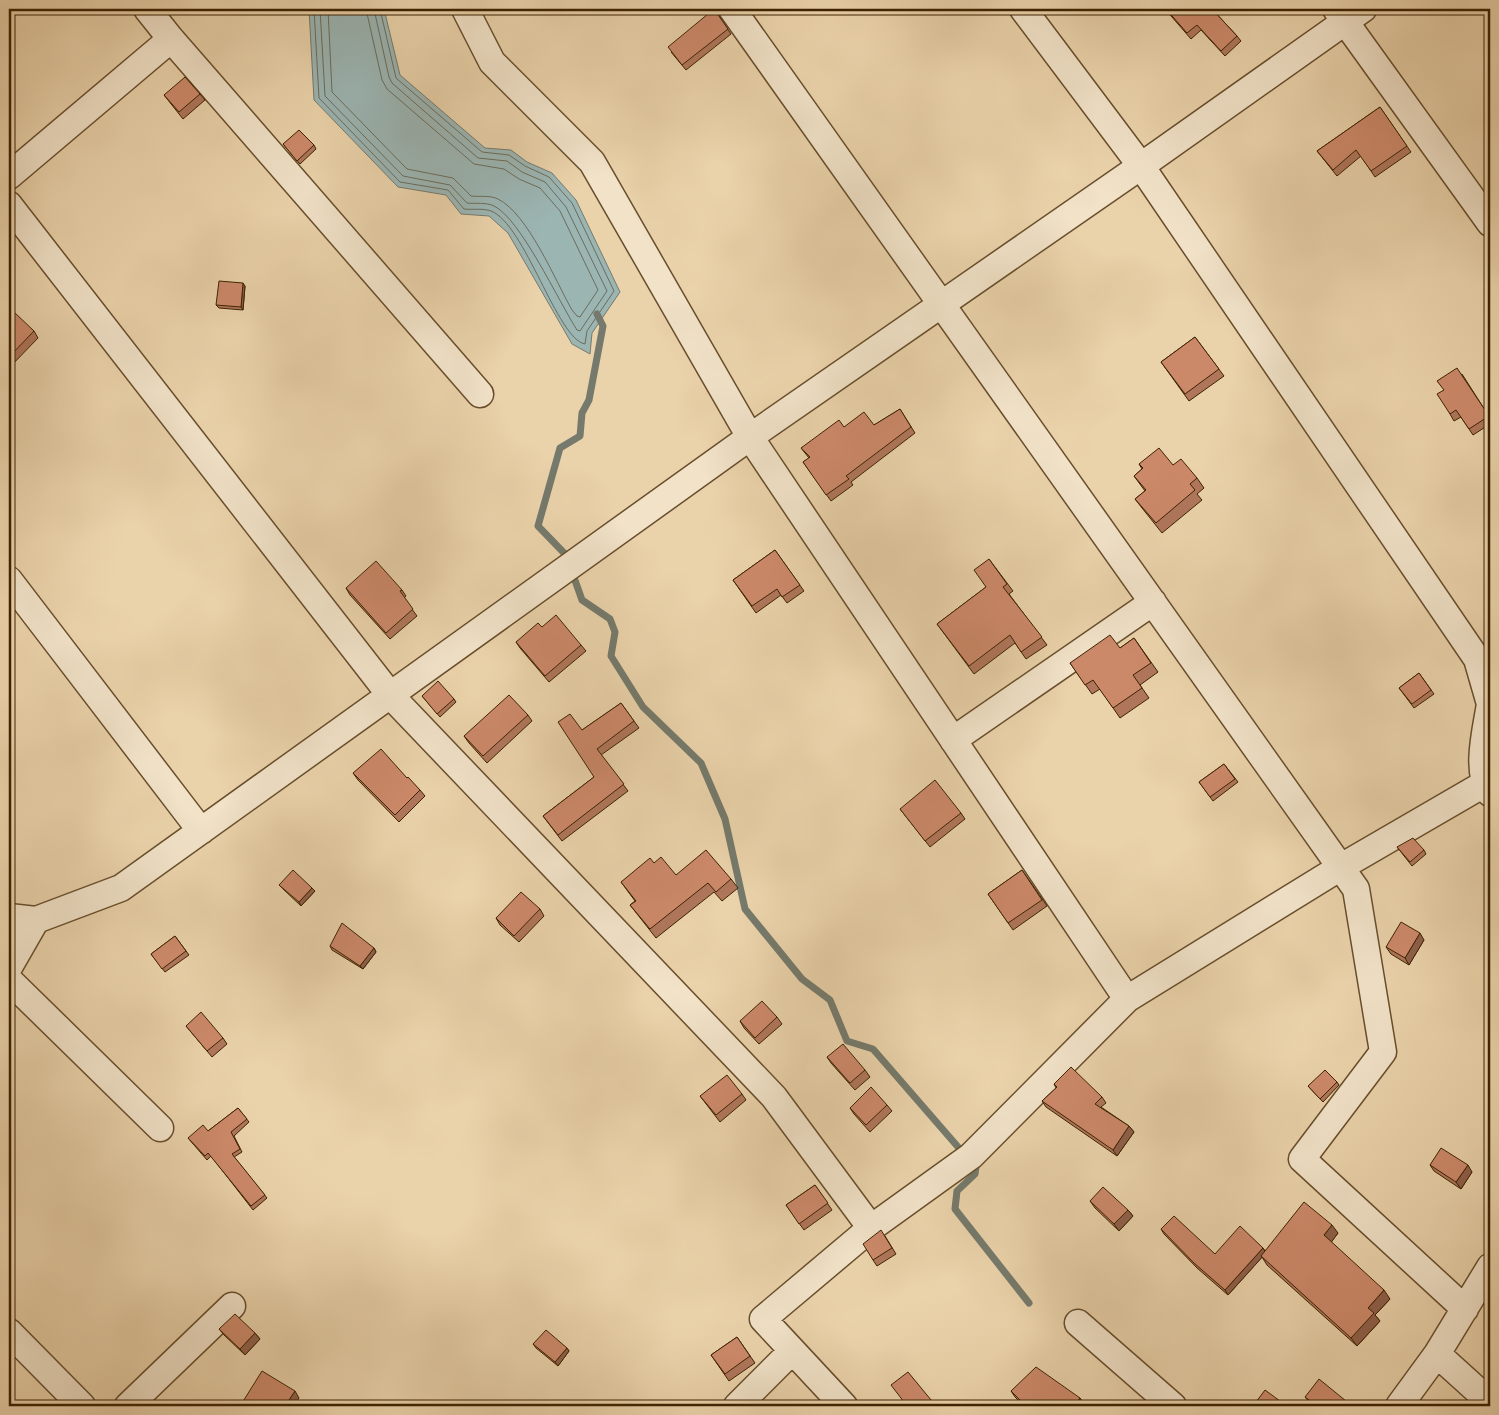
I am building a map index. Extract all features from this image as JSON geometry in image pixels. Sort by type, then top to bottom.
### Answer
[{"type":"street","points":[[147,9],[480,394]]},
{"type":"street","points":[[465,9],[492,62],[592,162],[750,437],[1127,998]]},
{"type":"street","points":[[732,9],[1356,889],[1383,1052],[1302,1159],[1465,1309]]},
{"type":"street","points":[[844,1406],[763,1319],[870,1228],[967,1160],[1127,998],[1341,867],[1487,788],[1487,745],[1490,704],[1477,659],[1142,166],[1022,9]]},
{"type":"street","points":[[9,918],[36,920],[121,888],[750,437],[1142,166],[1348,14],[1490,223]]},
{"type":"street","points":[[9,176],[171,39]]},
{"type":"street","points":[[9,205],[391,696],[774,1097],[870,1228]]},
{"type":"street","points":[[9,580],[201,831]]},
{"type":"street","points":[[953,740],[1153,602]]},
{"type":"street","points":[[9,967],[36,920]]},
{"type":"street","points":[[9,980],[160,1128]]},
{"type":"street","points":[[1399,1406],[1437,1354],[1490,1267]]},
{"type":"street","points":[[128,1406],[232,1306]]},
{"type":"street","points":[[1078,1323],[1173,1406]]},
{"type":"street","points":[[9,1332],[82,1406]]},
{"type":"street","points":[[737,1406],[792,1351]]},
{"type":"street","points":[[1437,1354],[1490,1402]]},
{"type":"water","points":[[309,9],[384,9],[400,75],[485,148],[511,150],[527,162],[552,173],[576,200],[620,292],[592,333],[590,354],[572,344],[508,233],[489,216],[461,214],[446,195],[398,187],[314,100]]},
{"type":"building","points":[[714,9],[728,29],[682,65],[668,47]]},
{"type":"building","points":[[1166,9],[1212,9],[1237,36],[1221,51],[1197,25],[1187,33]]},
{"type":"building","points":[[185,77],[200,94],[179,112],[164,95]]},
{"type":"building","points":[[1380,107],[1407,146],[1371,171],[1356,150],[1333,170],[1317,151]]},
{"type":"building","points":[[299,130],[314,145],[297,161],[283,144]]},
{"type":"building","points":[[219,281],[243,283],[241,307],[216,305]]},
{"type":"building","points":[[14,312],[34,331],[9,357],[9,318]]},
{"type":"building","points":[[1195,337],[1219,369],[1185,394],[1161,362]]},
{"type":"building","points":[[1457,368],[1489,416],[1469,429],[1456,410],[1450,414],[1437,394],[1444,390],[1437,381]]},
{"type":"building","points":[[900,409],[911,427],[846,476],[849,479],[826,495],[803,462],[810,457],[801,448],[839,420],[844,427],[864,412],[874,425]]},
{"type":"building","points":[[1159,448],[1173,465],[1181,459],[1197,478],[1190,484],[1195,490],[1156,523],[1135,499],[1146,490],[1134,476],[1143,468],[1139,464]]},
{"type":"building","points":[[775,550],[800,585],[782,597],[777,589],[752,606],[733,580]]},
{"type":"building","points":[[989,559],[1007,584],[1003,587],[1042,637],[1021,652],[1010,635],[969,666],[937,624],[986,587],[974,570]]},
{"type":"building","points":[[376,561],[402,590],[400,591],[413,609],[386,633],[346,588]]},
{"type":"building","points":[[556,615],[581,645],[545,676],[516,642],[538,623],[542,627]]},
{"type":"building","points":[[1110,635],[1120,648],[1134,638],[1151,663],[1133,675],[1142,688],[1113,708],[1093,680],[1085,685],[1070,663]]},
{"type":"building","points":[[1419,673],[1431,690],[1412,704],[1399,688]]},
{"type":"building","points":[[438,681],[454,699],[437,714],[422,696]]},
{"type":"building","points":[[509,695],[528,715],[483,756],[464,736]]},
{"type":"building","points":[[621,703],[634,721],[597,749],[624,784],[558,835],[543,816],[594,777],[558,722],[570,714],[582,730]]},
{"type":"building","points":[[381,749],[420,790],[395,815],[353,773]]},
{"type":"building","points":[[1224,764],[1235,779],[1210,797],[1199,782]]},
{"type":"building","points":[[935,780],[961,813],[925,841],[900,809]]},
{"type":"building","points":[[1413,838],[1424,850],[1410,862],[1397,847]]},
{"type":"building","points":[[706,850],[731,879],[716,892],[708,883],[650,929],[630,905],[636,901],[621,882],[650,858],[654,863],[661,857],[676,875]]},
{"type":"building","points":[[293,870],[312,888],[299,902],[279,885]]},
{"type":"building","points":[[1022,870],[1042,900],[1008,923],[988,894]]},
{"type":"building","points":[[521,892],[540,909],[514,936],[496,918]]},
{"type":"building","points":[[1401,922],[1420,933],[1405,958],[1386,947]]},
{"type":"building","points":[[342,923],[374,948],[360,966],[330,946]]},
{"type":"building","points":[[175,936],[186,951],[162,969],[151,954]]},
{"type":"building","points":[[762,1001],[777,1017],[755,1038],[740,1021]]},
{"type":"building","points":[[201,1012],[223,1038],[207,1051],[186,1026]]},
{"type":"building","points":[[843,1044],[865,1070],[850,1083],[827,1057]]},
{"type":"building","points":[[1071,1067],[1102,1097],[1095,1104],[1129,1126],[1113,1150],[1042,1101],[1057,1087],[1054,1084]]},
{"type":"building","points":[[1325,1070],[1337,1082],[1320,1099],[1308,1086]]},
{"type":"building","points":[[727,1075],[742,1094],[716,1115],[700,1096]]},
{"type":"building","points":[[871,1087],[887,1105],[866,1125],[850,1108]]},
{"type":"building","points":[[238,1108],[247,1119],[231,1132],[240,1149],[232,1154],[265,1195],[251,1206],[208,1153],[205,1156],[188,1138],[203,1125],[208,1131]]},
{"type":"building","points":[[1441,1148],[1468,1165],[1456,1182],[1430,1165]]},
{"type":"building","points":[[815,1185],[828,1203],[799,1224],[786,1205]]},
{"type":"building","points":[[1103,1187],[1128,1210],[1114,1224],[1090,1201]]},
{"type":"building","points":[[1304,1202],[1332,1225],[1324,1235],[1384,1290],[1368,1308],[1374,1313],[1351,1338],[1261,1256]]},
{"type":"building","points":[[1174,1216],[1215,1254],[1240,1226],[1263,1248],[1225,1290],[1194,1263],[1161,1229]]},
{"type":"building","points":[[881,1230],[892,1248],[873,1260],[863,1244]]},
{"type":"building","points":[[235,1314],[255,1333],[240,1349],[219,1329]]},
{"type":"building","points":[[546,1330],[567,1348],[555,1362],[533,1344]]},
{"type":"building","points":[[737,1337],[750,1356],[725,1374],[711,1355]]},
{"type":"building","points":[[1036,1367],[1080,1398],[1074,1406],[1026,1406],[1011,1391]]},
{"type":"building","points":[[262,1371],[295,1391],[285,1406],[277,1406],[272,1403],[270,1406],[247,1406],[242,1403]]},
{"type":"building","points":[[908,1372],[936,1406],[907,1406],[891,1385]]},
{"type":"building","points":[[1319,1379],[1346,1401],[1341,1406],[1317,1406],[1305,1397]]},
{"type":"building","points":[[1265,1390],[1284,1404],[1283,1406],[1253,1406]]},
{"type":"waterway","points":[[597,314],[603,326],[589,400],[582,413],[580,436],[560,448],[538,526],[566,555],[582,600],[610,619],[615,632],[611,656],[643,707],[701,763],[725,819],[745,909],[802,979],[830,1000],[847,1041],[873,1049],[965,1155]]},
{"type":"waterway","points":[[972,1163],[976,1167],[975,1174],[957,1191],[955,1209],[1029,1303]]}]
